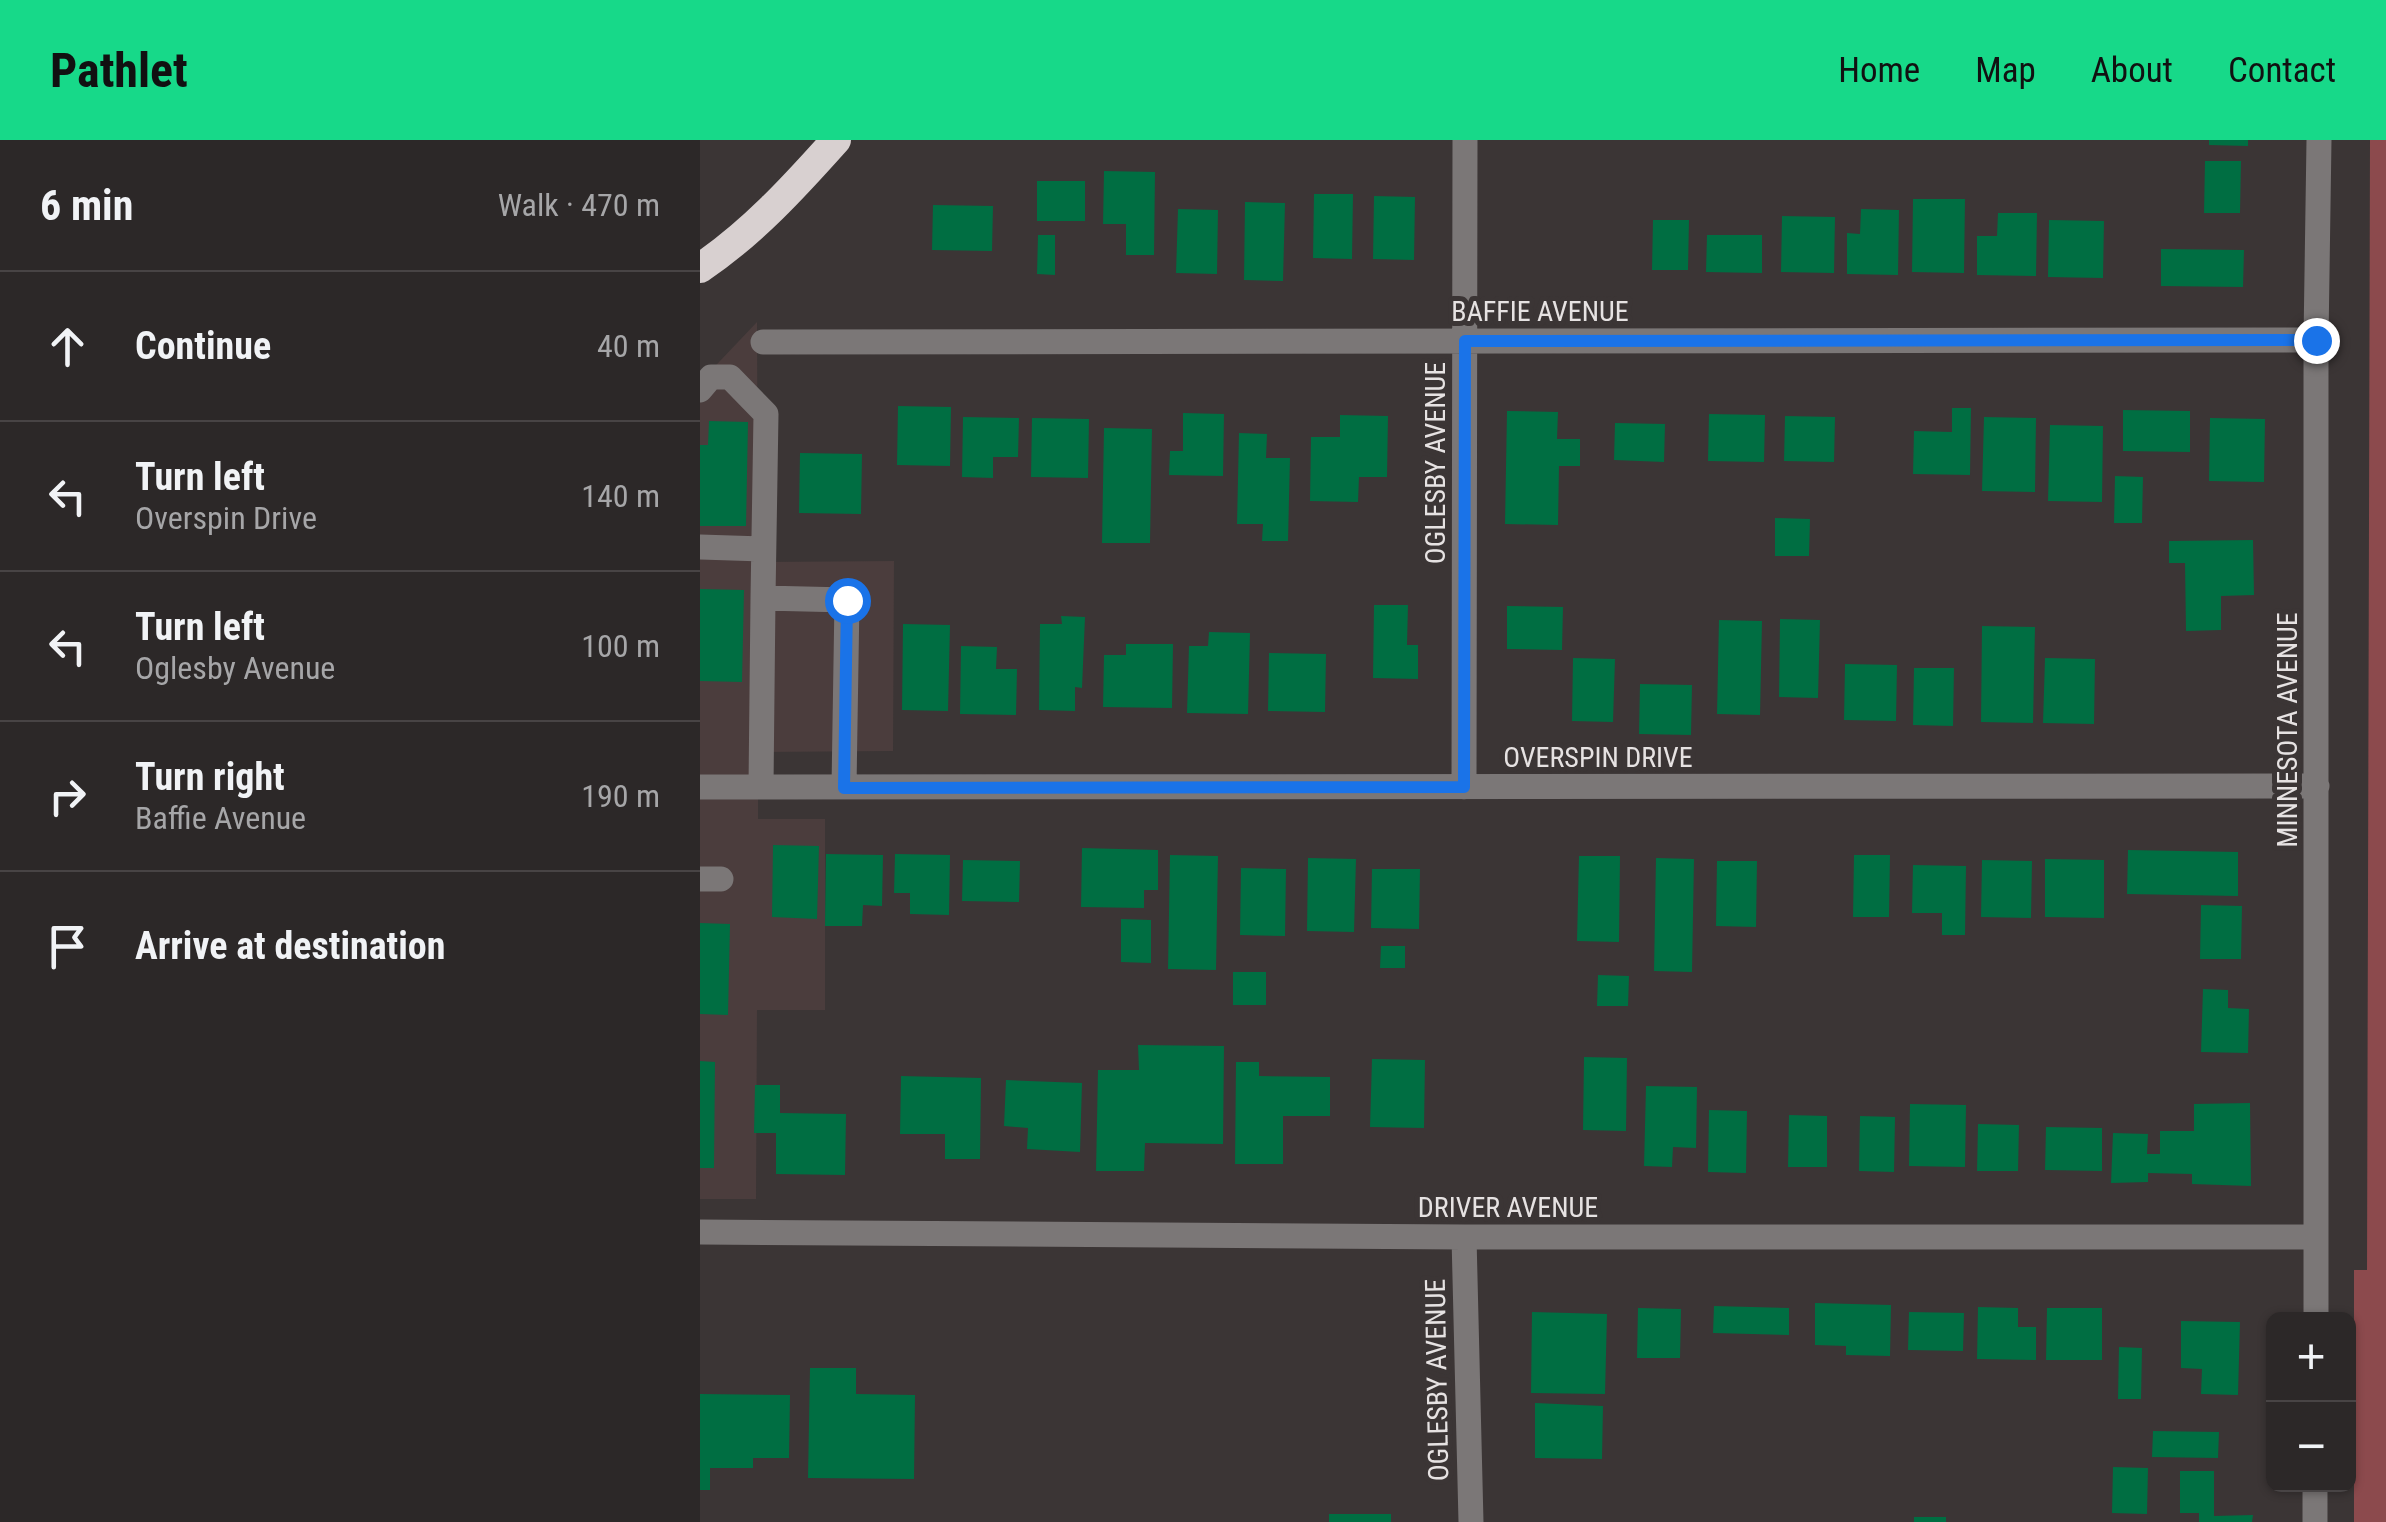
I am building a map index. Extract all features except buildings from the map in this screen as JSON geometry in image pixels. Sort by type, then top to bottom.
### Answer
[{"type":"highway","points":[[700,282],[726,251],[786,197],[836,140]]},
{"type":"highway","points":[[700,268],[726,251]]},
{"type":"street","name":"OGLESBY AVENUE","points":[[1464,787],[1466,140]]},
{"type":"street","name":"MINNESOTA AVENUE","points":[[2316,1312],[2319,140]]},
{"type":"street","name":"BAFFIE AVENUE","points":[[764,342],[2316,340]]},
{"type":"street","points":[[700,390],[711,377],[730,377],[766,414],[760,787]]},
{"type":"street","points":[[700,547],[763,549]]},
{"type":"street","points":[[764,598],[847,600],[844,788]]},
{"type":"street","name":"OVERSPIN DRIVE","points":[[700,787],[2317,786]]},
{"type":"street","name":"DRIVER AVENUE","points":[[700,1232],[2316,1237]]},
{"type":"street","name":"OGLESBY AVENUE","points":[[1464,1237],[1471,1522]]},
{"type":"street","points":[[2315,1492],[2315,1522]]},
{"type":"shaded area","points":[[2370,140],[2386,140],[2386,1522],[2354,1522],[2354,1270],[2367,1270]]},
{"type":"shaded area","points":[[757,322],[758,562],[894,561],[893,751],[758,752],[758,819],[825,819],[825,1010],[757,1010],[756,1199],[700,1199],[700,382]]},
{"type":"route","points":[[847,600],[844,788],[1464,787],[1465,341],[2316,340]]}]
